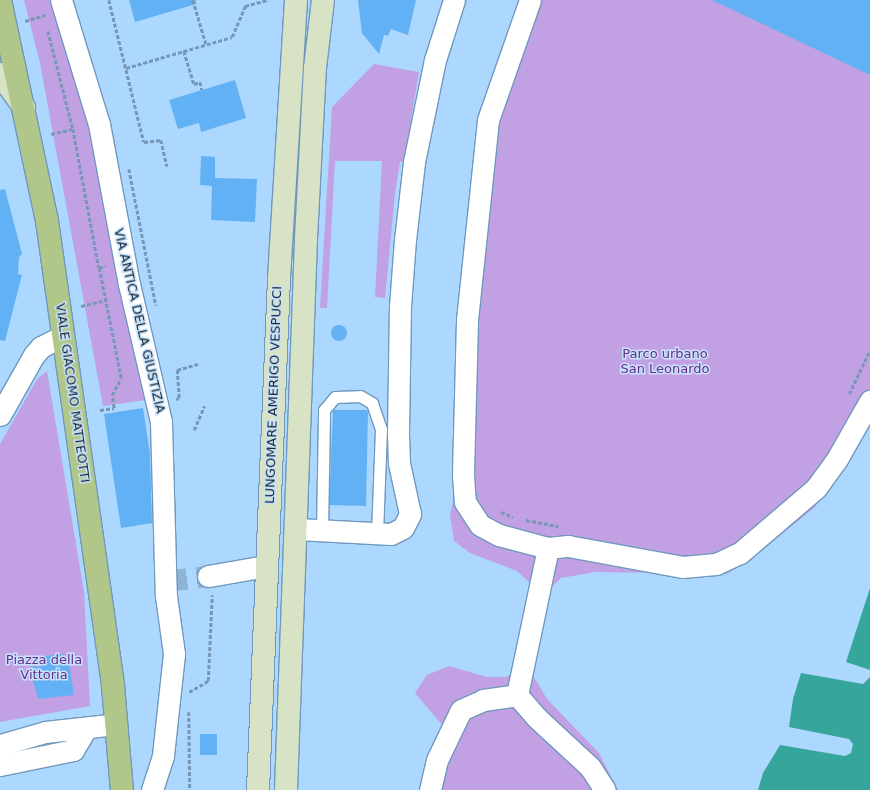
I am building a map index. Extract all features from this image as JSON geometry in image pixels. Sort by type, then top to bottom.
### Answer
[{"type":"main road","name":"VIALE GIACOMO MATTEOTTI","points":[[0,0],[25,108],[48,221],[116,724],[122,790]]},
{"type":"main road","name":"LUNGOMARE AMERIGO VESPUCCI","points":[[258,790],[279,278],[296,0]]},
{"type":"main road","name":"LUNGOMARE AMERIGO VESPUCCI","points":[[286,790],[297,529],[306,239],[315,68],[323,0]]},
{"type":"main road","points":[[0,74],[25,108]]},
{"type":"street","name":"VIA ANTICA DELLA GIUSTIZIA","points":[[61,0],[99,124],[128,277],[166,421],[166,582],[174,654],[163,756],[152,790]]},
{"type":"street","points":[[297,529],[378,534],[398,532],[410,514],[400,468],[398,432],[399,322],[405,240],[416,148],[435,60],[454,0]]},
{"type":"street","points":[[530,0],[488,120],[467,320],[463,475],[465,502],[480,525],[499,535],[548,548],[568,546],[662,565],[694,567],[727,560],[792,511],[816,488],[837,459],[870,401]]},
{"type":"street","points":[[0,415],[34,356],[41,347],[63,336]]},
{"type":"street","points":[[518,695],[548,548]]},
{"type":"street","points":[[210,575],[266,566]]},
{"type":"street","points":[[430,790],[436,760],[461,710],[483,700],[518,695]]},
{"type":"street","points":[[518,695],[537,718],[590,767],[605,790]]},
{"type":"street","points":[[0,745],[45,732],[85,730],[116,724]]},
{"type":"street","points":[[0,765],[73,750],[85,730]]},
{"type":"lane","points":[[322,530],[324,410],[335,397],[360,396],[372,403],[381,429],[378,534]]},
{"type":"path","points":[[109,0],[144,142],[161,140],[167,166]]},
{"type":"path","points":[[193,0],[206,44]]},
{"type":"path","points":[[126,68],[232,37],[244,6],[268,0]]},
{"type":"path","points":[[25,21],[44,15],[73,129],[106,300],[121,378],[112,395],[114,408],[100,410]]},
{"type":"path","points":[[184,51],[194,84],[200,82],[202,90]]},
{"type":"path","points":[[51,134],[73,129]]},
{"type":"path","points":[[99,268],[112,265]]},
{"type":"path","points":[[81,306],[106,300]]},
{"type":"path","points":[[848,397],[870,350]]},
{"type":"path","points":[[177,370],[198,364]]},
{"type":"path","points":[[194,430],[204,406]]},
{"type":"path","points":[[495,509],[519,518],[564,527]]},
{"type":"path","points":[[189,700],[189,692],[208,680],[210,575]]},
{"type":"path","points":[[189,708],[190,790]]},
{"type":"green space","points":[[24,0],[55,0],[92,132],[146,400],[103,406],[40,63]]},
{"type":"green space","name":"Parco urbano San Leonardo","points":[[522,0],[870,0],[870,423],[866,431],[815,507],[761,551],[727,574],[595,572],[561,578],[544,595],[531,672],[547,699],[599,753],[618,790],[440,790],[454,739],[415,693],[427,675],[449,666],[487,677],[506,677],[518,670],[532,585],[517,571],[470,553],[454,541],[450,515],[459,475],[483,118]]},
{"type":"green space","points":[[374,64],[419,72],[404,162],[400,162],[395,194],[385,298],[375,297],[382,161],[335,161],[327,308],[320,308],[332,107]]},
{"type":"green space","name":"Piazza della Vittoria","points":[[47,371],[84,592],[90,706],[0,722],[0,444],[37,379]]},
{"type":"shaded area","points":[[870,588],[870,670],[846,662]]},
{"type":"shaded area","points":[[801,673],[863,684],[870,677],[870,790],[758,790],[763,773],[780,745],[845,756],[851,753],[853,744],[849,739],[789,727],[793,699]]},
{"type":"building","points":[[129,0],[196,0],[196,4],[135,22]]},
{"type":"building","points":[[358,0],[416,0],[408,35],[391,29],[388,36],[384,35],[379,54],[362,33]]},
{"type":"building","points":[[712,0],[870,0],[870,75]]},
{"type":"building","points":[[235,80],[246,118],[201,132],[199,123],[178,129],[169,100]]},
{"type":"building","points":[[201,156],[215,157],[215,178],[257,179],[255,222],[211,220],[212,186],[200,185]]},
{"type":"building","points":[[5,189],[22,254],[19,257],[18,274],[22,275],[5,341],[0,340],[0,190]]},
{"type":"building","points":[[339,325],[346,330],[347,333],[342,340],[339,341],[332,336],[331,333],[336,326]]},
{"type":"building","points":[[143,408],[150,454],[152,523],[121,528],[104,414]]},
{"type":"building","points":[[333,410],[367,410],[368,412],[366,506],[329,505]]},
{"type":"building","points":[[60,654],[68,657],[74,695],[38,699],[29,666],[41,667],[38,657]]},
{"type":"building","points":[[200,734],[217,734],[217,755],[200,755]]},
{"type":"tunnel","points":[[166,581],[208,576]]}]
